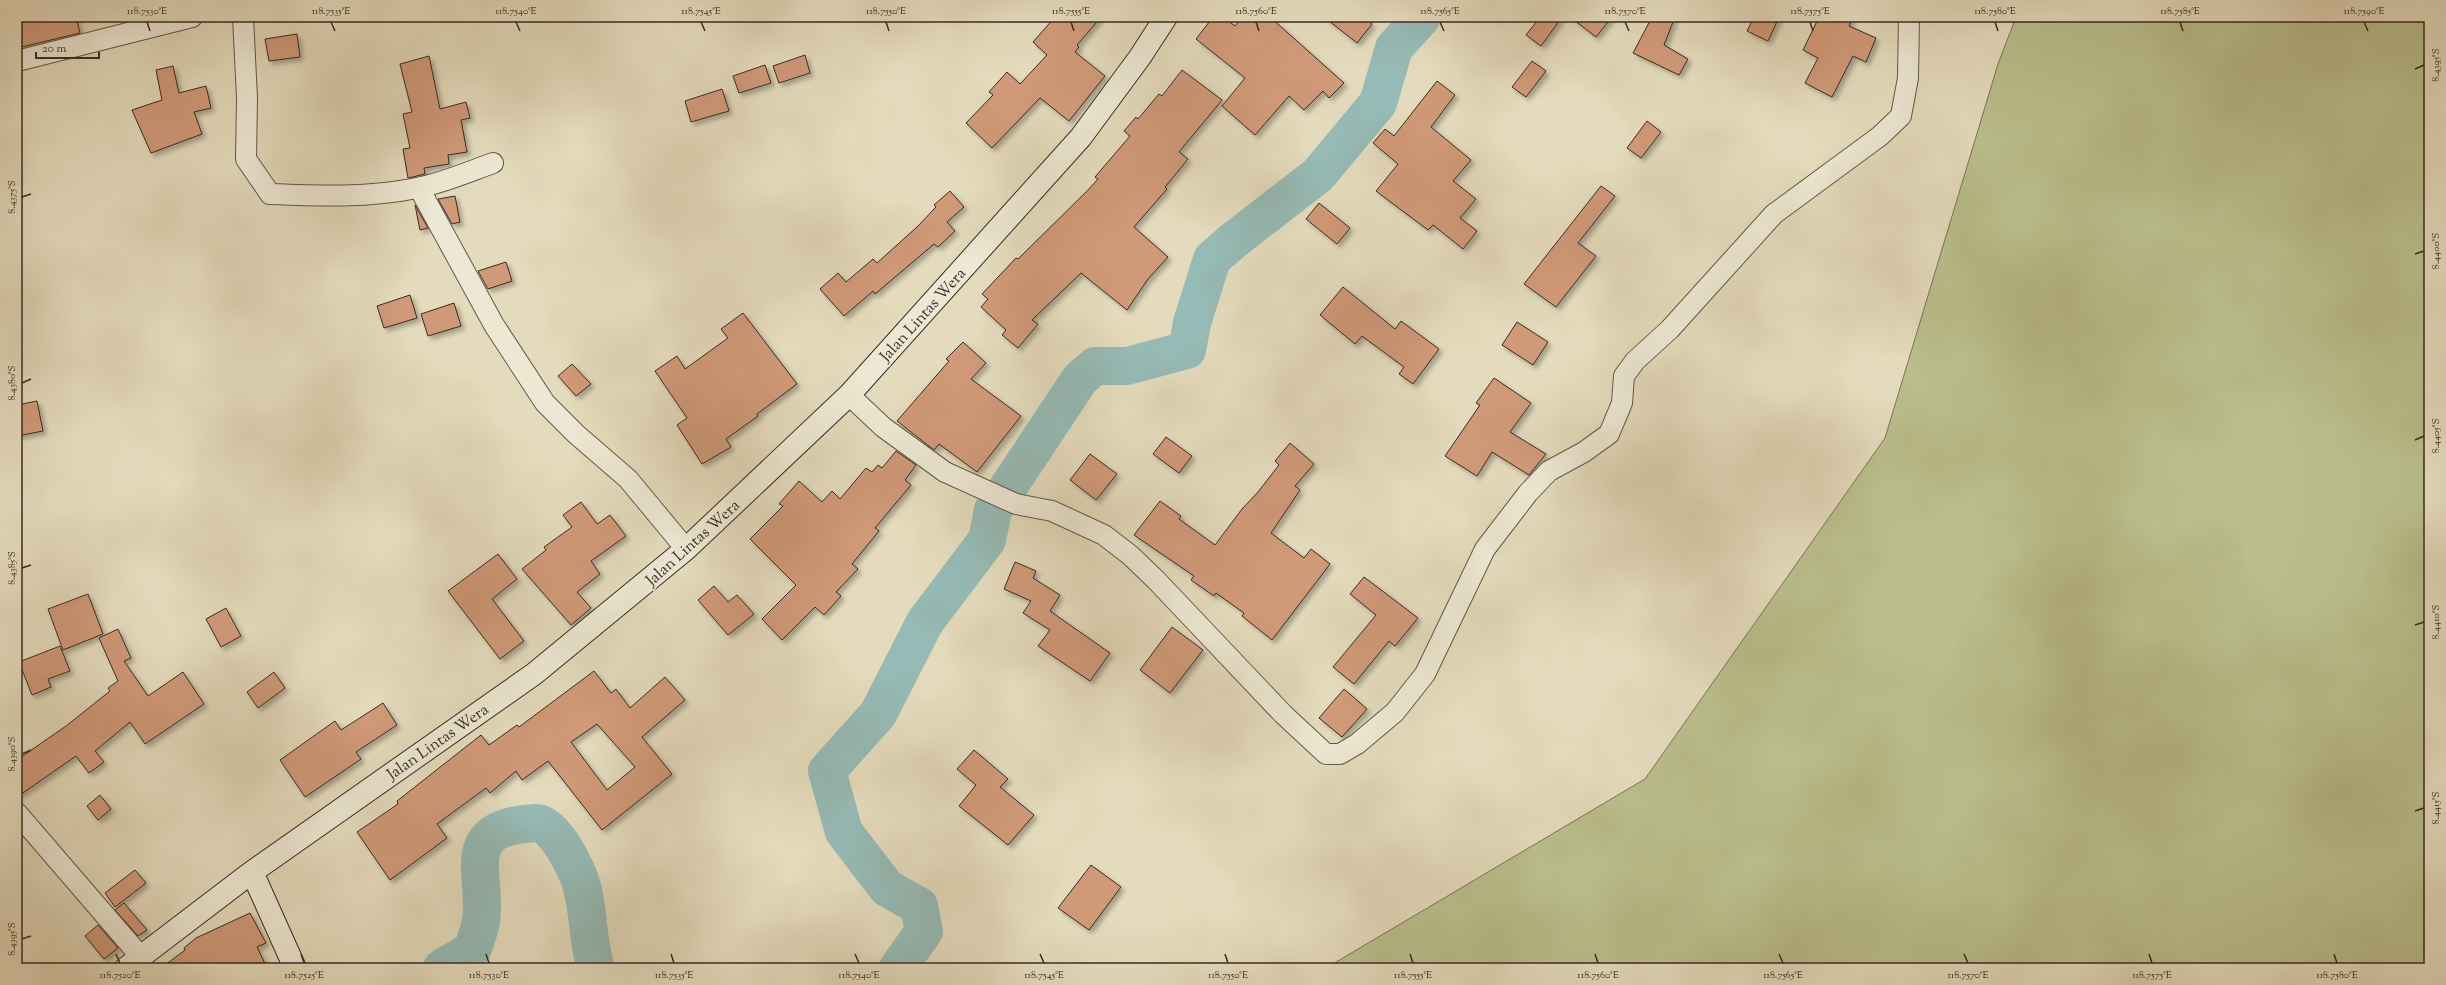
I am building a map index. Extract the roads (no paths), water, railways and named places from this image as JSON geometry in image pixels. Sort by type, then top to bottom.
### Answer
[{"type":"main road","name":"Jalan Lintas Wera","points":[[133,962],[252,872],[534,674],[654,577],[686,549],[849,395],[1081,137],[1140,57],[1166,17]]},
{"type":"main road","points":[[252,872],[295,968]]},
{"type":"street","points":[[17,61],[192,17]]},
{"type":"street","points":[[243,17],[247,98],[246,159],[270,194],[347,197],[419,188],[493,163]]},
{"type":"street","points":[[849,395],[883,427],[922,457],[945,472],[1016,504],[1052,511],[1110,539],[1156,580],[1278,708],[1326,754],[1340,754],[1357,744],[1395,712],[1425,674],[1485,549],[1528,493],[1549,471],[1584,452],[1609,434],[1622,403],[1624,376],[1636,361],[1670,329],[1774,214],[1880,136],[1901,116],[1908,78],[1909,17]]},
{"type":"street","points":[[419,188],[494,325],[545,403],[576,434],[628,479],[686,549]]},
{"type":"street","points":[[17,813],[133,962]]},
{"type":"waterway","points":[[898,968],[924,931],[919,906],[887,888],[844,832],[827,771],[878,714],[925,622],[987,540],[993,510],[1080,379],[1095,366],[1127,366],[1187,350],[1192,323],[1212,259],[1234,240],[1318,175],[1378,103],[1394,48],[1422,17]]},
{"type":"waterway","points":[[442,968],[466,954],[473,948],[482,914],[480,861],[483,847],[492,835],[509,827],[536,823],[549,829],[555,836],[567,852],[578,875],[582,886],[596,968]]}]
